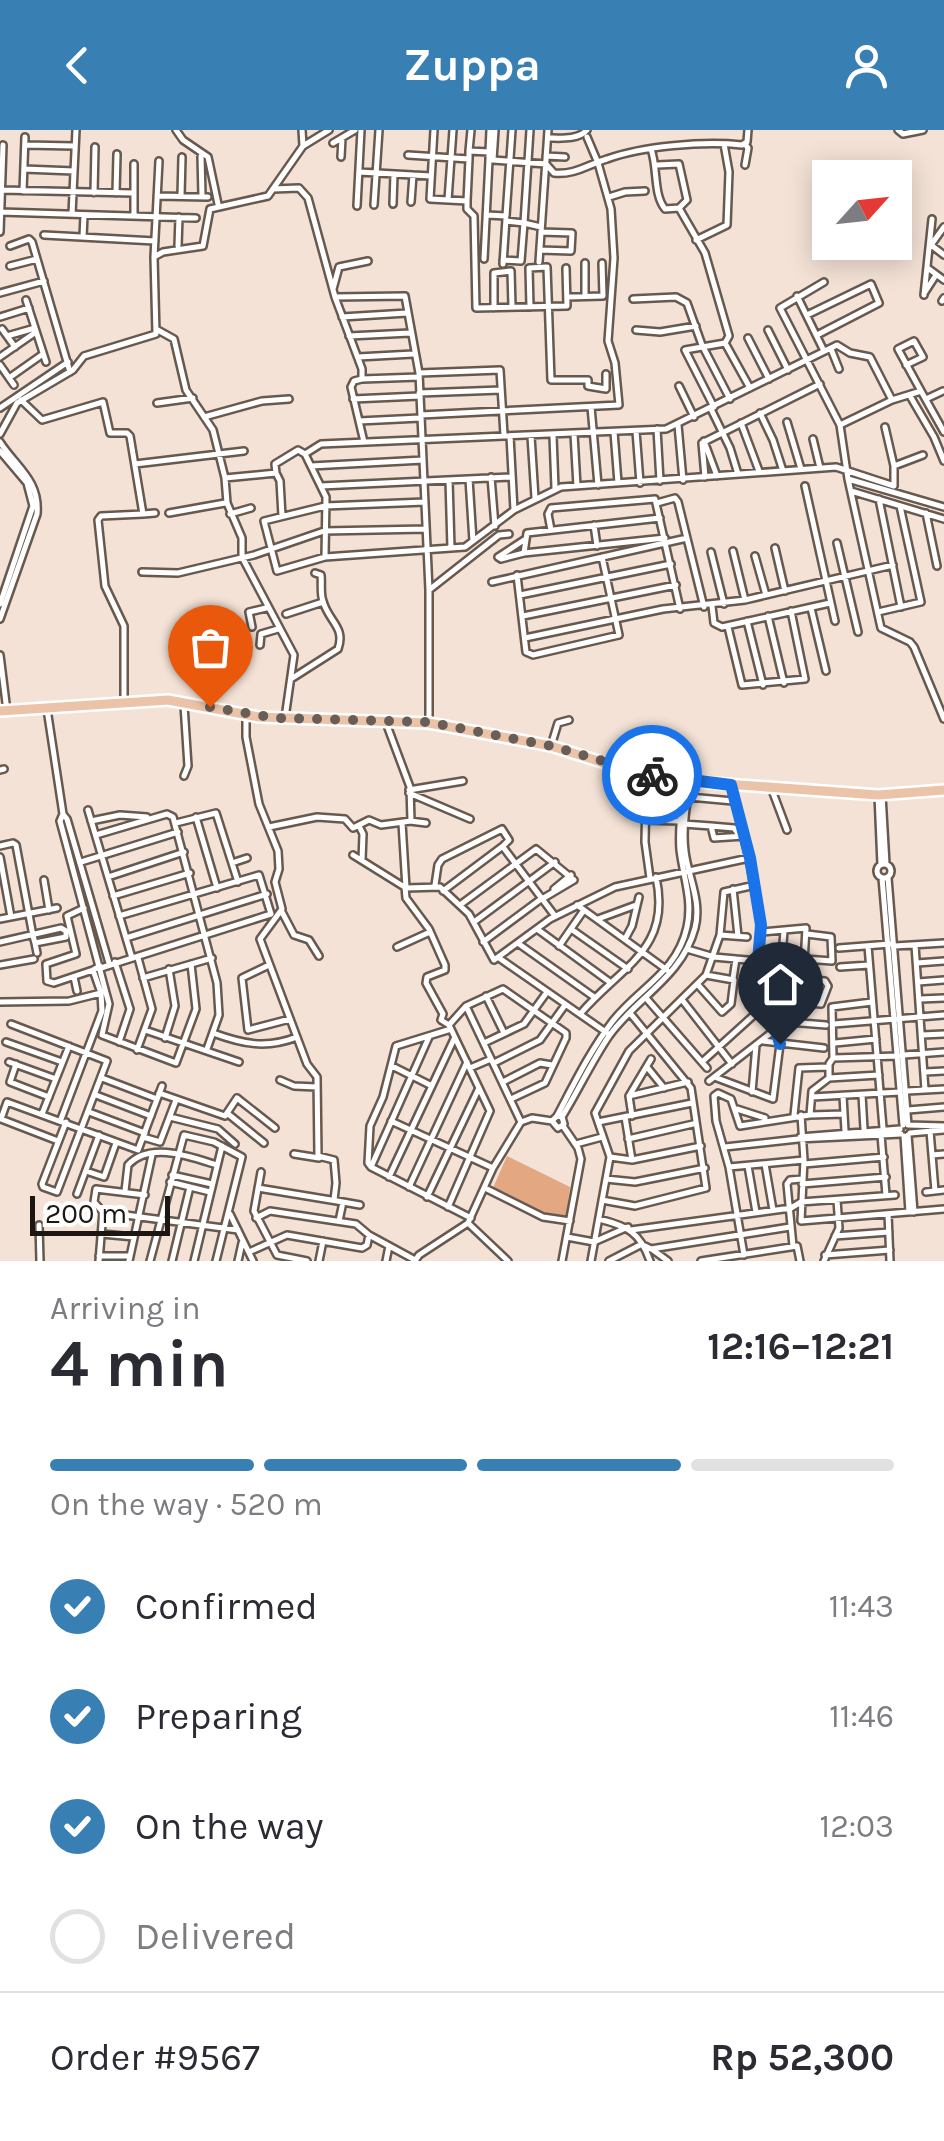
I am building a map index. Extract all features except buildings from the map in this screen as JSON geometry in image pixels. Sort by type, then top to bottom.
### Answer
[{"type":"main road","points":[[3,712],[124,702],[184,702],[246,715],[428,722],[551,746],[633,772],[688,781],[880,795],[944,790]]},
{"type":"street","points":[[72,214],[76,130]]},
{"type":"street","points":[[176,130],[183,140],[208,157],[218,206]]},
{"type":"street","points":[[302,130],[304,146]]},
{"type":"street","points":[[154,257],[205,244],[208,211],[266,197],[304,146],[329,130]]},
{"type":"street","points":[[332,143],[358,130],[357,206]]},
{"type":"street","points":[[374,204],[379,130]]},
{"type":"street","points":[[434,130],[430,199],[467,201]]},
{"type":"street","points":[[448,200],[453,130]]},
{"type":"street","points":[[470,130],[466,209],[474,216],[476,308],[567,306],[566,268]]},
{"type":"street","points":[[484,259],[492,130]]},
{"type":"street","points":[[512,130],[503,262],[521,260],[530,130]]},
{"type":"street","points":[[567,138],[568,130]]},
{"type":"street","points":[[744,165],[748,130]]},
{"type":"street","points":[[898,130],[903,134],[922,130]]},
{"type":"street","points":[[359,421],[619,405],[615,363],[608,341],[614,258],[609,197],[587,134],[567,138],[548,134],[539,262]]},
{"type":"street","points":[[341,157],[342,138]]},
{"type":"street","points":[[23,191],[25,141],[74,146]]},
{"type":"street","points":[[696,240],[728,225],[724,144]]},
{"type":"street","points":[[546,160],[554,174],[561,174],[650,150],[745,144]]},
{"type":"street","points":[[0,232],[3,145]]},
{"type":"street","points":[[94,192],[95,148]]},
{"type":"street","points":[[650,150],[657,164],[660,205],[664,209],[678,208],[687,200],[679,165],[657,164]]},
{"type":"street","points":[[470,151],[510,162],[565,157]]},
{"type":"street","points":[[116,193],[117,154]]},
{"type":"street","points":[[157,196],[205,196],[201,156]]},
{"type":"street","points":[[408,156],[469,159]]},
{"type":"street","points":[[181,196],[182,158]]},
{"type":"street","points":[[0,434],[11,410],[21,400],[70,372],[84,356],[154,336],[158,161]]},
{"type":"street","points":[[134,164],[134,216]]},
{"type":"street","points":[[24,169],[74,171]]},
{"type":"street","points":[[358,172],[431,176]]},
{"type":"street","points":[[392,204],[394,174]]},
{"type":"street","points":[[411,202],[413,175]]},
{"type":"street","points":[[273,189],[299,188],[305,193],[362,378]]},
{"type":"street","points":[[2,190],[133,194]]},
{"type":"street","points":[[609,197],[645,191]]},
{"type":"street","points":[[678,208],[705,253],[729,336],[725,343]]},
{"type":"street","points":[[0,212],[196,218]]},
{"type":"street","points":[[83,237],[84,215]]},
{"type":"street","points":[[487,215],[572,233],[571,251],[540,250]]},
{"type":"street","points":[[178,246],[179,217]]},
{"type":"street","points":[[932,219],[924,295],[936,275]]},
{"type":"street","points":[[930,245],[944,228]]},
{"type":"street","points":[[10,246],[41,236],[155,240]]},
{"type":"street","points":[[29,240],[70,372]]},
{"type":"street","points":[[930,245],[944,255]]},
{"type":"street","points":[[10,266],[38,260]]},
{"type":"street","points":[[334,293],[340,267],[368,261]]},
{"type":"street","points":[[567,297],[603,296],[602,263]]},
{"type":"street","points":[[584,264],[585,296]]},
{"type":"street","points":[[530,307],[530,268],[547,267],[550,380],[588,380],[588,386],[606,389],[606,374]]},
{"type":"street","points":[[928,269],[944,280]]},
{"type":"street","points":[[494,308],[494,273],[511,270],[512,307]]},
{"type":"street","points":[[0,293],[44,281]]},
{"type":"street","points":[[824,282],[780,308],[840,425],[883,632],[905,639],[914,647],[944,719]]},
{"type":"street","points":[[807,315],[870,283],[872,286],[879,304],[817,335]]},
{"type":"street","points":[[334,293],[404,294],[419,375],[424,460],[428,722]]},
{"type":"street","points":[[797,296],[840,369]]},
{"type":"street","points":[[633,298],[676,297],[690,306],[702,345],[730,399]]},
{"type":"street","points":[[9,378],[44,358],[26,300]]},
{"type":"street","points":[[0,316],[29,308]]},
{"type":"street","points":[[342,317],[407,313]]},
{"type":"street","points":[[636,330],[660,332],[696,326]]},
{"type":"street","points":[[2,329],[15,347]]},
{"type":"street","points":[[156,329],[169,334],[176,344],[182,379],[213,430],[225,478],[226,503],[242,538],[242,557],[294,655],[285,718]]},
{"type":"street","points":[[7,336],[36,330]]},
{"type":"street","points":[[14,385],[0,361],[36,330]]},
{"type":"street","points":[[768,330],[788,370]]},
{"type":"street","points":[[349,336],[410,333]]},
{"type":"street","points":[[748,338],[769,379]]},
{"type":"street","points":[[906,365],[923,357],[914,341],[898,349],[906,365],[944,432]]},
{"type":"street","points":[[725,343],[685,350],[738,474]]},
{"type":"street","points":[[725,343],[750,389]]},
{"type":"street","points":[[305,454],[320,444],[636,431],[678,425],[840,345],[850,354],[870,357],[892,400]]},
{"type":"street","points":[[358,357],[413,354]]},
{"type":"street","points":[[0,408],[68,362]]},
{"type":"street","points":[[364,442],[351,384],[362,378],[500,370],[514,510]]},
{"type":"street","points":[[705,477],[704,441],[820,384]]},
{"type":"street","points":[[679,386],[694,417]]},
{"type":"street","points":[[353,399],[502,390]]},
{"type":"street","points":[[840,425],[921,391]]},
{"type":"street","points":[[926,399],[942,391]]},
{"type":"street","points":[[910,396],[944,461]]},
{"type":"street","points":[[157,403],[192,398]]},
{"type":"street","points":[[204,416],[262,401],[289,399]]},
{"type":"street","points":[[21,400],[42,420],[103,402],[110,433],[127,432],[130,436],[143,514]]},
{"type":"street","points":[[590,407],[598,485]]},
{"type":"street","points":[[936,417],[944,412]]},
{"type":"street","points":[[760,414],[774,440],[783,471]]},
{"type":"street","points":[[787,422],[801,469]]},
{"type":"street","points":[[741,423],[752,445],[758,471]]},
{"type":"street","points":[[678,425],[683,480]]},
{"type":"street","points":[[849,476],[894,486],[894,466],[885,427]]},
{"type":"street","points":[[657,429],[660,481]]},
{"type":"street","points":[[614,431],[618,484]]},
{"type":"street","points":[[636,431],[640,483]]},
{"type":"street","points":[[574,433],[577,486]]},
{"type":"street","points":[[553,434],[555,488]]},
{"type":"street","points":[[531,436],[534,498]]},
{"type":"street","points":[[813,439],[820,468]]},
{"type":"street","points":[[704,441],[717,476]]},
{"type":"street","points":[[0,442],[27,474],[38,501],[37,514],[0,619]]},
{"type":"street","points":[[282,516],[275,464],[298,450],[305,454],[321,486],[325,506],[324,556]]},
{"type":"street","points":[[135,464],[244,451]]},
{"type":"street","points":[[0,452],[27,483],[33,506],[0,604]]},
{"type":"street","points":[[894,466],[923,455]]},
{"type":"street","points":[[311,466],[424,460]]},
{"type":"street","points":[[425,502],[325,506],[264,521],[277,571],[324,556],[464,547],[514,510],[555,488],[844,468],[849,476],[944,506]]},
{"type":"street","points":[[225,478],[276,473]]},
{"type":"street","points":[[321,486],[512,476]]},
{"type":"street","points":[[490,477],[494,526]]},
{"type":"street","points":[[469,478],[474,541]]},
{"type":"street","points":[[449,480],[451,548]]},
{"type":"street","points":[[805,486],[835,621]]},
{"type":"street","points":[[851,491],[944,518]]},
{"type":"street","points":[[551,530],[551,508],[654,498],[680,609]]},
{"type":"street","points":[[880,499],[901,607]]},
{"type":"street","points":[[656,502],[677,500],[704,606]]},
{"type":"street","points":[[169,513],[226,503]]},
{"type":"street","points":[[878,612],[922,600],[900,506]]},
{"type":"street","points":[[230,514],[250,508]]},
{"type":"street","points":[[926,513],[937,566]]},
{"type":"street","points":[[124,702],[124,631],[105,586],[98,520],[101,516],[155,514]]},
{"type":"street","points":[[524,553],[526,532],[660,518]]},
{"type":"street","points":[[594,524],[597,546]]},
{"type":"street","points":[[142,572],[171,574],[324,532],[426,529]]},
{"type":"street","points":[[428,587],[499,535],[509,534]]},
{"type":"street","points":[[524,540],[498,557],[687,538]]},
{"type":"street","points":[[492,582],[666,540]]},
{"type":"street","points":[[836,543],[858,632]]},
{"type":"street","points":[[774,548],[785,591]]},
{"type":"street","points":[[733,551],[745,600]]},
{"type":"street","points":[[711,552],[724,604]]},
{"type":"street","points":[[755,556],[766,595]]},
{"type":"street","points":[[517,575],[526,652],[533,656],[620,632],[602,557]]},
{"type":"street","points":[[520,595],[672,564]]},
{"type":"street","points":[[525,638],[616,618],[745,600],[893,565]]},
{"type":"street","points":[[291,682],[341,644],[339,629],[323,602],[322,577],[315,573]]},
{"type":"street","points":[[523,616],[676,585]]},
{"type":"street","points":[[286,614],[323,602]]},
{"type":"street","points":[[712,606],[716,626],[728,626],[830,603]]},
{"type":"street","points":[[252,626],[249,613],[267,608]]},
{"type":"street","points":[[811,608],[826,672]]},
{"type":"street","points":[[728,626],[739,683],[763,685],[805,679],[791,612]]},
{"type":"street","points":[[768,616],[784,683]]},
{"type":"street","points":[[747,621],[763,685]]},
{"type":"street","points":[[260,644],[260,635],[278,629]]},
{"type":"street","points":[[0,655],[3,712]]},
{"type":"street","points":[[184,702],[188,766],[184,776]]},
{"type":"street","points":[[47,709],[63,814],[60,822],[110,1008],[100,1032],[175,1063],[197,1005],[191,964]]},
{"type":"street","points":[[246,715],[246,737],[257,792],[278,851],[280,869],[274,882],[282,912],[295,936],[308,940],[320,956]]},
{"type":"street","points":[[385,720],[409,791],[410,821]]},
{"type":"street","points":[[551,746],[559,722],[569,720]]},
{"type":"street","points":[[409,791],[463,781]]},
{"type":"street","points":[[608,1034],[672,973],[697,915],[687,872],[682,822],[688,781]]},
{"type":"street","points":[[646,998],[704,1065],[753,1018],[761,932],[750,858],[741,836],[731,785]]},
{"type":"street","points":[[771,787],[787,830]]},
{"type":"street","points":[[409,791],[470,819]]},
{"type":"street","points":[[581,1013],[628,969],[656,926],[662,904],[653,877],[644,820],[646,793],[734,801]]},
{"type":"street","points":[[880,795],[884,865],[877,872],[885,878]]},
{"type":"street","points":[[88,810],[126,938],[152,1008],[137,1050]]},
{"type":"street","points":[[176,824],[216,813],[238,882]]},
{"type":"street","points":[[63,814],[130,1009],[118,1042]]},
{"type":"street","points":[[96,835],[170,814],[176,824],[212,958],[219,1010],[206,1049]]},
{"type":"street","points":[[91,821],[120,815],[150,819]]},
{"type":"street","points":[[196,817],[218,888]]},
{"type":"street","points":[[269,827],[317,817],[345,819],[353,828],[369,820],[381,825],[426,823]]},
{"type":"street","points":[[644,820],[734,828],[741,836]]},
{"type":"street","points":[[402,823],[405,887],[410,904],[430,932],[446,968],[426,980],[443,1014],[440,1020],[450,1027],[490,1114],[448,1208]]},
{"type":"street","points":[[359,826],[363,834],[362,860]]},
{"type":"street","points":[[712,826],[714,838],[741,836]]},
{"type":"street","points":[[434,886],[438,865],[501,828],[509,840],[443,892]]},
{"type":"street","points":[[80,863],[178,832]]},
{"type":"street","points":[[0,846],[13,842],[16,845],[36,956],[0,965]]},
{"type":"street","points":[[503,846],[555,916]]},
{"type":"street","points":[[460,906],[536,849],[571,875],[573,882],[542,899],[483,942]]},
{"type":"street","points":[[108,876],[184,852]]},
{"type":"street","points":[[352,855],[405,887],[434,886]]},
{"type":"street","points":[[0,857],[12,917]]},
{"type":"street","points":[[232,863],[247,858]]},
{"type":"street","points":[[434,886],[474,922],[493,960],[555,916],[614,887],[750,858]]},
{"type":"street","points":[[474,922],[555,862]]},
{"type":"street","points":[[884,865],[891,869],[885,878],[912,1212]]},
{"type":"street","points":[[114,896],[190,873]]},
{"type":"street","points":[[84,908],[67,916],[76,954],[46,964],[49,983],[270,915],[260,876],[119,916]]},
{"type":"street","points":[[0,919],[53,909],[44,880]]},
{"type":"street","points":[[591,1261],[610,1157],[595,1113],[629,1051],[706,975],[720,935],[724,892],[755,885]]},
{"type":"street","points":[[733,889],[738,936]]},
{"type":"street","points":[[126,938],[266,894]]},
{"type":"street","points":[[625,939],[639,897]]},
{"type":"street","points":[[577,905],[667,970]]},
{"type":"street","points":[[598,919],[636,906]]},
{"type":"street","points":[[559,946],[584,910]]},
{"type":"street","points":[[282,912],[260,938],[307,1064],[316,1074],[319,1158]]},
{"type":"street","points":[[761,932],[803,927],[807,934],[803,980]]},
{"type":"street","points":[[0,942],[64,939],[66,931],[61,928],[34,939]]},
{"type":"street","points":[[536,929],[611,983]]},
{"type":"street","points":[[571,929],[628,969]]},
{"type":"street","points":[[784,931],[777,1000],[776,1025],[780,1044],[774,1097],[771,1100],[712,1079],[776,1025],[829,1025],[944,1015]]},
{"type":"street","points":[[397,946],[430,932]]},
{"type":"street","points":[[804,959],[833,958],[831,937],[807,934]]},
{"type":"street","points":[[720,935],[747,936]]},
{"type":"street","points":[[838,948],[944,943]]},
{"type":"street","points":[[519,944],[594,997]]},
{"type":"street","points":[[915,945],[926,1090]]},
{"type":"street","points":[[868,946],[886,1196]]},
{"type":"street","points":[[684,948],[714,957],[758,961]]},
{"type":"street","points":[[563,1126],[556,1128],[557,1118],[615,1018],[667,970],[684,948]]},
{"type":"street","points":[[144,978],[212,958]]},
{"type":"street","points":[[499,958],[608,1034]]},
{"type":"street","points":[[698,984],[722,1012],[732,1001],[736,959]]},
{"type":"street","points":[[916,963],[944,961]]},
{"type":"street","points":[[840,967],[869,964]]},
{"type":"street","points":[[249,1045],[242,979],[269,966]]},
{"type":"street","points":[[165,1038],[175,1006],[169,969]]},
{"type":"street","points":[[11,1024],[87,1052],[107,1061],[57,1192],[42,1184],[58,1141],[63,1121],[87,1052],[102,1011],[93,970]]},
{"type":"street","points":[[706,975],[733,979]]},
{"type":"street","points":[[74,977],[77,991]]},
{"type":"street","points":[[755,998],[822,1003],[827,983],[779,978]]},
{"type":"street","points":[[918,982],[944,980]]},
{"type":"street","points":[[508,1261],[469,1220],[368,1163],[370,1126],[384,1096],[398,1043],[429,1038],[450,1027],[466,1006],[503,989],[567,1036],[544,1082],[511,1099]]},
{"type":"street","points":[[484,1042],[524,1024],[548,992]]},
{"type":"street","points":[[0,1002],[68,1001],[101,993]]},
{"type":"street","points":[[486,996],[504,1034]]},
{"type":"street","points":[[920,1000],[944,998]]},
{"type":"street","points":[[682,1001],[732,1064]]},
{"type":"street","points":[[829,1078],[835,1043],[829,1025],[834,1006],[872,1002]]},
{"type":"street","points":[[468,1065],[493,1061],[538,1041],[565,1005]]},
{"type":"street","points":[[466,1006],[521,1122]]},
{"type":"street","points":[[602,1200],[635,1206],[706,1188],[688,1082],[630,1013]]},
{"type":"street","points":[[248,1030],[290,1019]]},
{"type":"street","points":[[145,1030],[239,1062]]},
{"type":"street","points":[[212,1032],[249,1045],[270,1045],[297,1037]]},
{"type":"street","points":[[922,1035],[944,1034]]},
{"type":"street","points":[[371,1167],[429,1038]]},
{"type":"street","points":[[389,1177],[455,1038]]},
{"type":"street","points":[[835,1043],[876,1040]]},
{"type":"street","points":[[6,1042],[62,1062]]},
{"type":"street","points":[[759,1043],[824,1048]]},
{"type":"street","points":[[752,1092],[759,1043]]},
{"type":"street","points":[[42,1114],[69,1046]]},
{"type":"street","points":[[833,1058],[944,1052]]},
{"type":"street","points":[[632,1160],[628,1139],[629,1096],[651,1058]]},
{"type":"street","points":[[49,1097],[10,1082],[13,1063],[56,1080]]},
{"type":"street","points":[[503,1082],[540,1063],[552,1064]]},
{"type":"street","points":[[409,1187],[468,1065]]},
{"type":"street","points":[[392,1066],[432,1086]]},
{"type":"street","points":[[646,1066],[664,1088]]},
{"type":"street","points":[[828,1067],[799,1068],[796,1092],[804,1162],[802,1222],[944,1209]]},
{"type":"street","points":[[925,1072],[944,1070]]},
{"type":"street","points":[[810,1115],[812,1094],[829,1078],[879,1075]]},
{"type":"street","points":[[102,1078],[225,1116],[238,1098],[274,1128]]},
{"type":"street","points":[[280,1080],[317,1088]]},
{"type":"street","points":[[629,1096],[688,1082]]},
{"type":"street","points":[[427,1197],[479,1088]]},
{"type":"street","points":[[796,1092],[843,1096],[944,1089]]},
{"type":"street","points":[[903,1092],[908,1110],[906,1130]]},
{"type":"street","points":[[58,1141],[0,1119],[8,1102],[138,1150],[159,1093]]},
{"type":"street","points":[[96,1095],[151,1116]]},
{"type":"street","points":[[862,1095],[864,1130]]},
{"type":"street","points":[[744,1255],[714,1096],[726,1096],[736,1109],[739,1126],[798,1116],[844,1114]]},
{"type":"street","points":[[843,1096],[845,1131]]},
{"type":"street","points":[[89,1112],[160,1142],[176,1100]]},
{"type":"street","points":[[598,1122],[692,1104]]},
{"type":"street","points":[[908,1110],[944,1107]]},
{"type":"street","points":[[736,1109],[768,1120]]},
{"type":"street","points":[[227,1113],[264,1143]]},
{"type":"street","points":[[170,1116],[218,1130],[235,1144]]},
{"type":"street","points":[[256,1218],[270,1210],[356,1224],[415,1260],[469,1220],[493,1168],[521,1122],[557,1118]]},
{"type":"street","points":[[557,1118],[576,1144],[580,1159],[562,1261]]},
{"type":"street","points":[[391,1121],[493,1168]]},
{"type":"street","points":[[628,1139],[694,1124]]},
{"type":"street","points":[[906,1130],[944,1128]]},
{"type":"street","points":[[801,1138],[944,1128]]},
{"type":"street","points":[[725,1147],[845,1131],[882,1132]]},
{"type":"street","points":[[930,1131],[935,1191]]},
{"type":"street","points":[[77,1194],[99,1136]]},
{"type":"street","points":[[150,1261],[184,1136],[222,1146],[242,1157],[216,1261]]},
{"type":"street","points":[[576,1144],[602,1137]]},
{"type":"street","points":[[86,1171],[104,1177],[117,1142]]},
{"type":"street","points":[[194,1261],[222,1146]]},
{"type":"street","points":[[610,1157],[632,1160],[701,1146]]},
{"type":"street","points":[[125,1191],[130,1162],[152,1155],[177,1153],[218,1165]]},
{"type":"street","points":[[294,1154],[334,1160],[334,1200]]},
{"type":"street","points":[[932,1155],[944,1154]]},
{"type":"street","points":[[103,1212],[99,1258],[129,1258],[152,1155]]},
{"type":"street","points":[[729,1167],[884,1158]]},
{"type":"street","points":[[765,1164],[773,1210]]},
{"type":"street","points":[[748,1166],[756,1212]]},
{"type":"street","points":[[606,1179],[640,1181],[705,1168]]},
{"type":"street","points":[[261,1172],[254,1208],[256,1218],[277,1256],[307,1261]]},
{"type":"street","points":[[934,1173],[944,1172]]},
{"type":"street","points":[[793,1246],[788,1182],[886,1177]]},
{"type":"street","points":[[171,1178],[212,1184]]},
{"type":"street","points":[[171,1178],[210,1192]]},
{"type":"street","points":[[172,1261],[190,1187]]},
{"type":"street","points":[[258,1188],[360,1205]]},
{"type":"street","points":[[484,1188],[543,1217],[570,1221]]},
{"type":"street","points":[[145,1195],[96,1189],[94,1202],[103,1212],[238,1230]]},
{"type":"street","points":[[926,1192],[944,1190]]},
{"type":"street","points":[[567,1237],[594,1242],[630,1229],[790,1208],[801,1202],[895,1194]]},
{"type":"street","points":[[825,1258],[839,1228],[837,1200]]},
{"type":"street","points":[[339,1221],[343,1202]]},
{"type":"street","points":[[229,1211],[253,1261]]},
{"type":"street","points":[[888,1214],[890,1261]]},
{"type":"street","points":[[599,1219],[630,1229],[668,1261]]},
{"type":"street","points":[[40,1225],[40,1261]]},
{"type":"street","points":[[609,1261],[625,1258],[646,1246],[790,1227]]},
{"type":"street","points":[[835,1236],[889,1232]]},
{"type":"street","points":[[102,1234],[134,1237]]},
{"type":"street","points":[[248,1252],[287,1236],[362,1248],[369,1235]]},
{"type":"street","points":[[238,1261],[243,1240]]},
{"type":"street","points":[[320,1261],[322,1241]]},
{"type":"street","points":[[386,1261],[389,1246]]},
{"type":"street","points":[[646,1246],[650,1261]]},
{"type":"street","points":[[701,1261],[793,1246],[799,1248],[800,1261]]},
{"type":"street","points":[[825,1258],[890,1250]]},
{"type":"shaded area","points":[[507,1156],[570,1187],[566,1217],[542,1213],[492,1190]]},
{"type":"way so far","points":[[210,707],[276,718],[428,722],[551,746],[652,775]]},
{"type":"route","points":[[652,775],[731,785],[750,858],[761,925],[755,998],[777,1000],[780,1044]]}]
